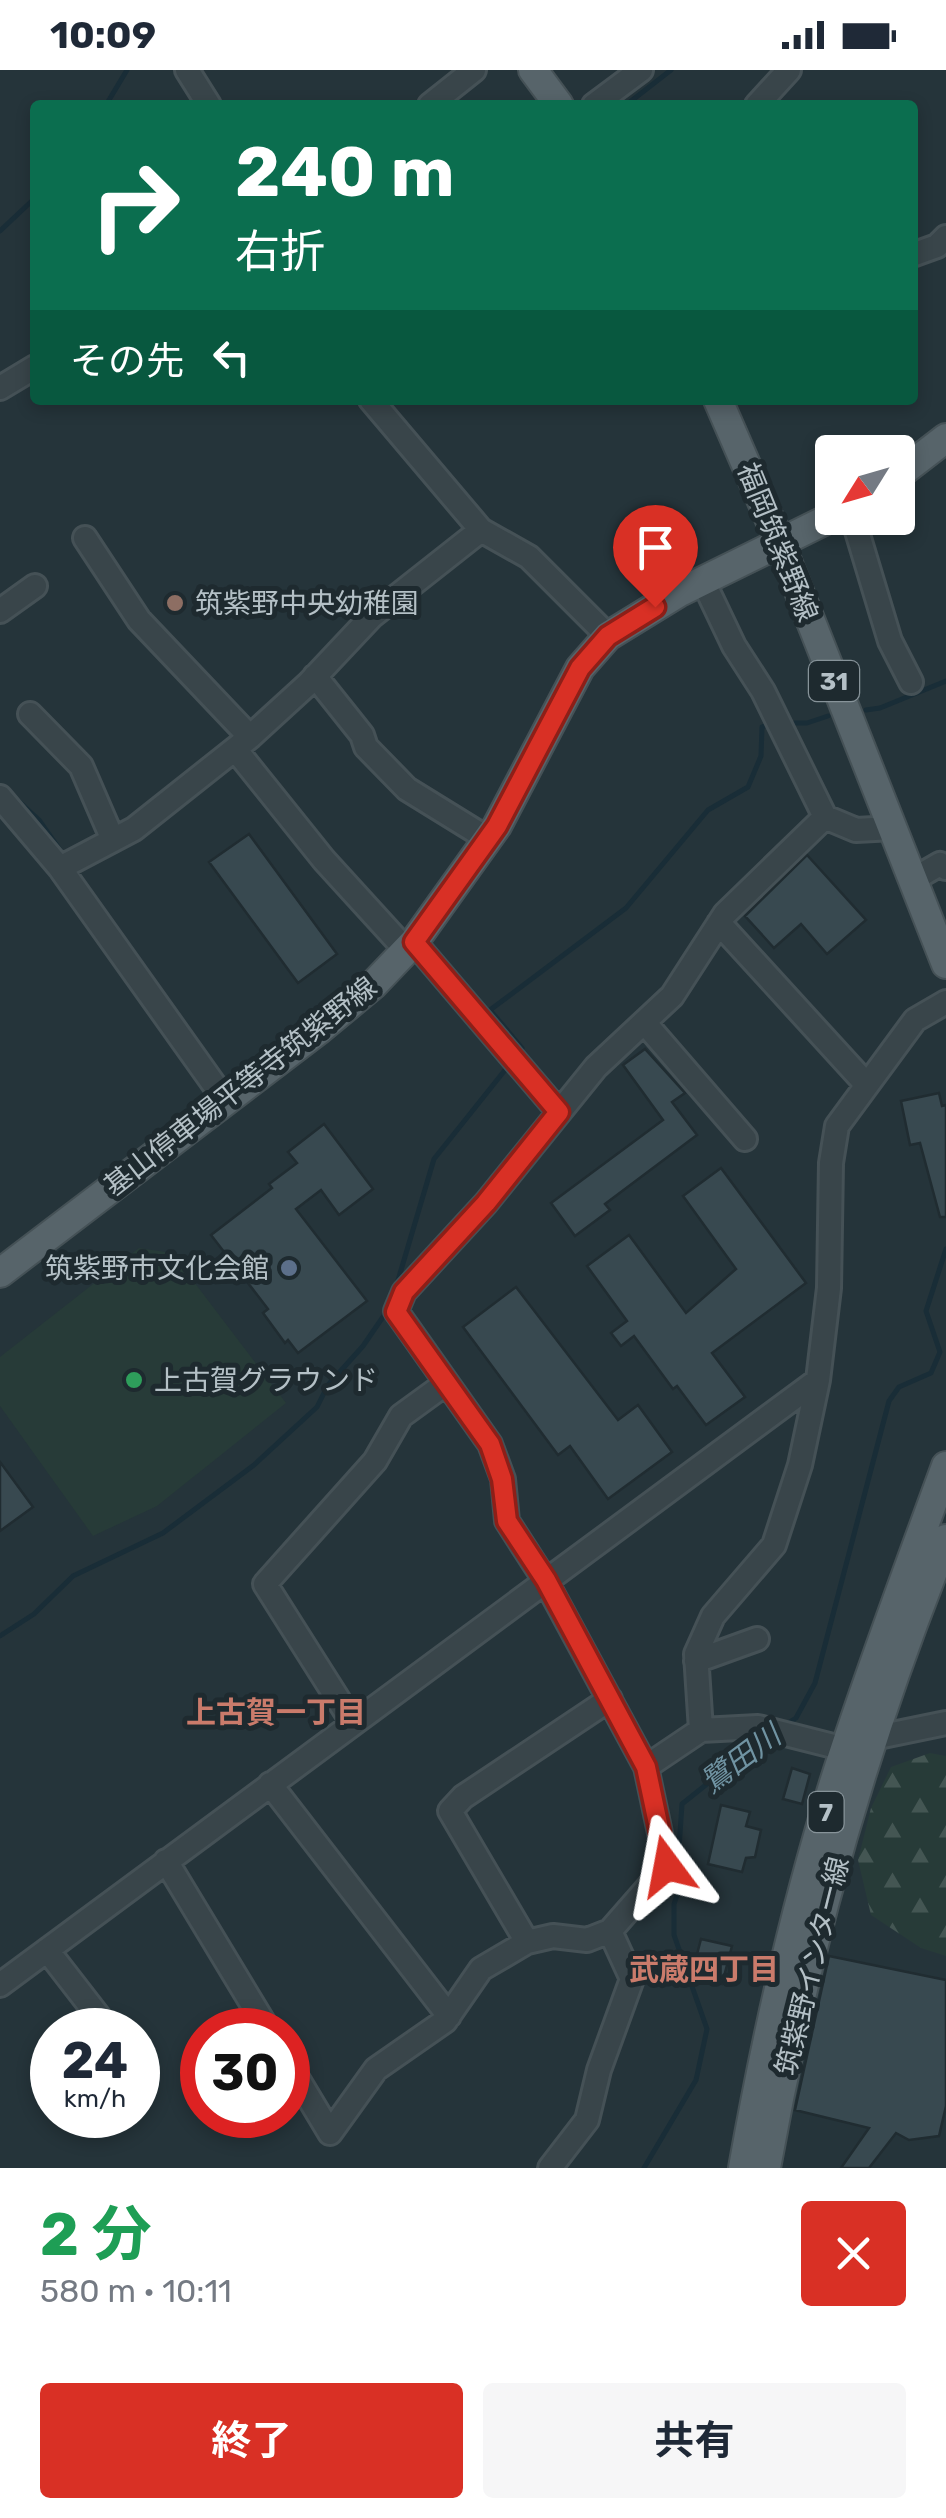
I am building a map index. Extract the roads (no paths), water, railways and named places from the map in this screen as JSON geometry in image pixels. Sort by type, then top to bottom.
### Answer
[{"type":"main road","points":[[533,70],[555,100]]},
{"type":"main road","name":"福岡筑紫野線","points":[[720,405],[780,543],[946,964]]},
{"type":"main road","points":[[915,461],[946,438]]},
{"type":"main road","name":"基山停車場平等寺筑紫野線","points":[[0,1273],[360,996],[410,946],[488,839],[580,668],[608,636],[704,580],[815,526]]},
{"type":"main road","name":"筑紫野インター線","points":[[744,2168],[776,2001],[810,1866],[845,1748],[946,1466]]},
{"type":"main road","name":"筑紫野インター線","points":[[766,2168],[798,2002],[873,1738],[902,1647],[946,1539]]},
{"type":"street","points":[[187,70],[205,100]]},
{"type":"street","points":[[436,100],[474,70]]},
{"type":"street","points":[[601,100],[641,70]]},
{"type":"street","points":[[762,100],[789,70]]},
{"type":"street","points":[[918,254],[946,238]]},
{"type":"street","points":[[0,388],[30,370]]},
{"type":"street","points":[[376,405],[481,530],[529,558],[608,636]]},
{"type":"street","points":[[60,868],[134,829],[242,743],[315,676],[372,616],[481,530]]},
{"type":"street","points":[[858,535],[890,641],[911,682]]},
{"type":"street","points":[[84,538],[139,620],[242,743],[324,860],[410,946],[559,1112]]},
{"type":"street","points":[[704,580],[734,646],[763,691],[825,817],[856,830],[893,828]]},
{"type":"street","points":[[0,611],[34,586]]},
{"type":"street","points":[[315,676],[362,734],[366,747],[406,789],[488,839]]},
{"type":"street","points":[[30,714],[81,766],[113,840]]},
{"type":"street","points":[[0,797],[60,868],[226,1100]]},
{"type":"street","points":[[310,2100],[330,2133],[376,2069],[448,2016],[481,1969],[527,1942],[553,1936],[586,1940],[610,1931],[667,1866],[646,1767],[546,1580],[507,1521],[502,1479],[490,1444],[396,1312],[404,1292],[486,1203],[596,1067],[672,996],[719,923],[825,817]]},
{"type":"street","points":[[914,879],[940,864],[946,868]]},
{"type":"street","points":[[719,923],[866,1084]]},
{"type":"street","points":[[701,1730],[696,1654],[713,1616],[774,1545],[800,1465],[818,1380],[829,1288],[836,1126],[915,1020],[946,1002]]},
{"type":"street","points":[[644,1022],[745,1138]]},
{"type":"street","points":[[0,1985],[818,1380]]},
{"type":"street","points":[[353,1723],[264,1584],[375,1461],[401,1416],[446,1384]]},
{"type":"street","points":[[696,1662],[757,1639]]},
{"type":"street","points":[[527,1942],[450,1810],[610,1700]]},
{"type":"street","points":[[873,1738],[946,1723]]},
{"type":"street","points":[[646,1767],[701,1730],[758,1727],[845,1748]]},
{"type":"street","points":[[270,1784],[448,2016]]},
{"type":"street","points":[[166,1861],[255,2008]]},
{"type":"street","points":[[550,2168],[588,2120],[599,2070],[632,1979],[610,1931]]},
{"type":"street","points":[[47,1950],[93,2008]]},
{"type":"waterway","points":[[109,100],[127,70]]},
{"type":"waterway","points":[[632,100],[671,70]]},
{"type":"waterway","points":[[0,231],[30,203]]},
{"type":"waterway","points":[[866,710],[946,681]]},
{"type":"waterway","points":[[795,723],[828,716]]},
{"type":"waterway","points":[[518,1052],[522,1048],[490,1010],[626,908],[708,810],[748,787],[761,756],[762,727],[769,724]]},
{"type":"waterway","points":[[13,796],[39,820],[60,850]]},
{"type":"waterway","points":[[396,1287],[434,1159],[509,1065]]},
{"type":"waterway","name":"鷺田川","points":[[785,1725],[796,1718],[815,1683],[889,1401],[899,1387],[931,1373],[940,1352],[926,1311],[946,1249]]},
{"type":"waterway","points":[[0,1636],[34,1614],[73,1576],[163,1533],[254,1465],[317,1407],[328,1385],[363,1346],[387,1311]]},
{"type":"waterway","name":"鷺田川","points":[[644,2168],[696,2080],[707,2029],[674,1935],[674,1904],[683,1878],[678,1862],[682,1804],[767,1736]]},
{"type":"place","name":"筑紫野中央幼稚園","points":[[175,603]]},
{"type":"place","name":"筑紫野市文化会館","points":[[289,1268]]},
{"type":"place","name":"上古賀グラウンド","points":[[134,1380]]},
{"type":"district","name":"上古賀一丁目","points":[[276,1713]]},
{"type":"district","name":"武蔵四丁目","points":[[704,1970]]}]
